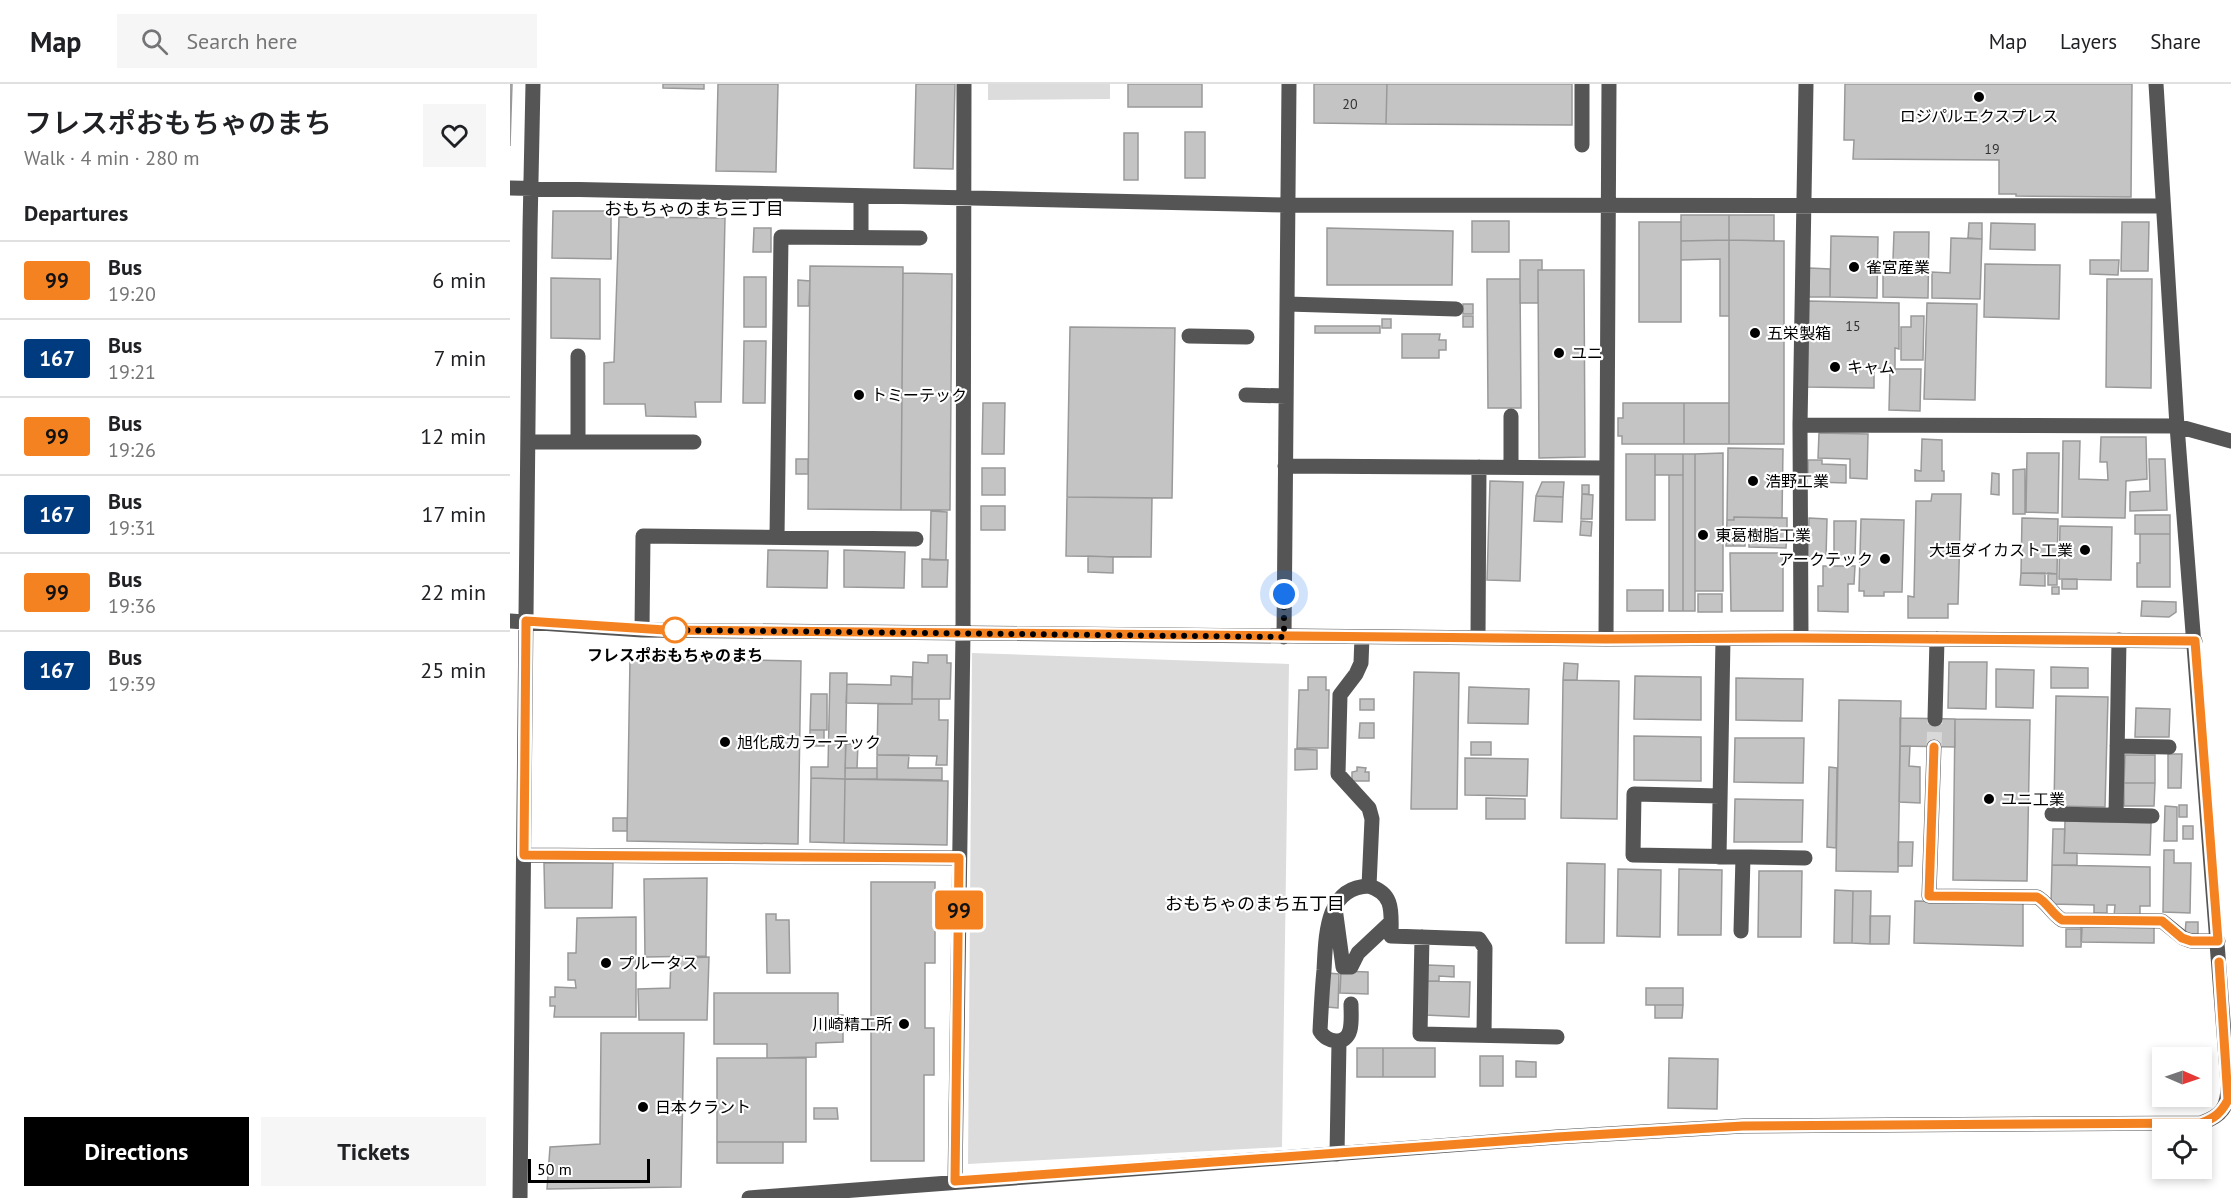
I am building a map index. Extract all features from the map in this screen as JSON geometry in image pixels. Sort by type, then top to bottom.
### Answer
[{"type":"street","points":[[520,1198],[524,855],[518,621],[528,442],[533,84]]},
{"type":"street","points":[[955,1181],[963,633],[964,84]]},
{"type":"street","points":[[1284,637],[1289,84]]},
{"type":"street","points":[[1582,84],[1582,145]]},
{"type":"street","points":[[1606,639],[1609,84]]},
{"type":"street","points":[[1801,638],[1800,425],[1806,84]]},
{"type":"street","points":[[749,1198],[1557,1137],[1743,1126],[2201,1123],[2214,1119],[2222,1112],[2228,1100],[2218,941],[2177,426],[2156,84]]},
{"type":"street","points":[[510,188],[1287,205],[2163,206]]},
{"type":"street","points":[[861,196],[861,238]]},
{"type":"street","points":[[777,537],[781,237],[920,238]]},
{"type":"street","points":[[1287,304],[1456,309]]},
{"type":"street","points":[[1189,336],[1247,337]]},
{"type":"street","points":[[578,356],[578,442]]},
{"type":"street","points":[[1246,395],[1286,396]]},
{"type":"street","points":[[1511,416],[1511,467]]},
{"type":"street","points":[[1800,425],[2177,426],[2231,441]]},
{"type":"street","points":[[528,442],[694,442]]},
{"type":"street","points":[[1285,466],[1606,468]]},
{"type":"street","points":[[1478,639],[1479,467]]},
{"type":"street","points":[[642,630],[643,536],[916,539]]},
{"type":"street","points":[[518,621],[642,630],[1478,639],[1801,638],[2195,641]]},
{"type":"street","points":[[1362,637],[1361,663],[1356,674],[1340,695],[1338,774],[1369,808],[1372,819],[1369,886]]},
{"type":"street","points":[[1719,857],[1723,639]]},
{"type":"street","points":[[1935,719],[1937,639]]},
{"type":"street","points":[[2116,815],[2119,640]]},
{"type":"street","points":[[2117,746],[2169,747]]},
{"type":"street","points":[[1934,747],[1929,896],[2037,897],[2043,900],[2054,915],[2062,920],[2162,921],[2182,938],[2191,941],[2218,941]]},
{"type":"street","points":[[1720,796],[1634,795],[1633,855],[1805,858]]},
{"type":"street","points":[[2052,814],[2152,816]]},
{"type":"street","points":[[524,855],[959,858]]},
{"type":"street","points":[[1741,931],[1743,857]]},
{"type":"street","points":[[1351,1004],[1350,1031],[1346,1037],[1339,1042],[1323,1036],[1320,1031],[1327,926],[1344,893],[1360,886],[1369,886],[1378,889],[1386,896],[1390,907],[1391,936],[1479,939],[1482,942],[1485,948],[1484,1035]]},
{"type":"street","points":[[1335,907],[1343,967],[1350,968],[1358,953],[1391,922]]},
{"type":"street","points":[[1422,937],[1420,1034],[1557,1037]]},
{"type":"street","points":[[1337,1154],[1339,1042]]},
{"type":"shaded area","points":[[988,84],[1110,84],[1110,99],[988,100]]},
{"type":"shaded area","points":[[972,653],[1289,664],[1282,1147],[968,1164]]},
{"type":"building","points":[[510,84],[512,84],[510,146]]},
{"type":"building","points":[[663,84],[704,84],[704,89],[663,88]]},
{"type":"building","points":[[718,84],[778,84],[776,172],[716,171]]},
{"type":"building","points":[[916,84],[955,84],[953,169],[914,168]]},
{"type":"building","points":[[1128,84],[1202,84],[1202,107],[1128,107]]},
{"type":"building","points":[[1314,84],[1387,84],[1386,124],[1314,123]]},
{"type":"building","points":[[1387,84],[1572,84],[1572,125],[1386,124]]},
{"type":"building","points":[[1845,84],[2132,84],[2131,197],[1999,194],[1999,160],[1853,159],[1854,140],[1844,140]]},
{"type":"building","points":[[1185,132],[1205,132],[1205,178],[1185,178]]},
{"type":"building","points":[[1124,133],[1138,133],[1138,180],[1124,180]]},
{"type":"building","points":[[553,211],[611,211],[611,259],[552,258]]},
{"type":"building","points":[[1681,215],[1729,215],[1729,240],[1681,241]]},
{"type":"building","points":[[1729,215],[1774,215],[1774,241],[1729,240]]},
{"type":"building","points":[[619,217],[725,218],[721,402],[695,402],[696,417],[646,416],[645,404],[604,404],[604,363],[614,362]]},
{"type":"building","points":[[1472,221],[1509,221],[1509,252],[1472,252]]},
{"type":"building","points":[[1639,222],[1681,222],[1681,322],[1639,322]]},
{"type":"building","points":[[2122,222],[2149,222],[2148,271],[2121,271]]},
{"type":"building","points":[[1969,223],[1982,223],[1982,239],[1968,238]]},
{"type":"building","points":[[1991,223],[2035,224],[2035,250],[1990,249]]},
{"type":"building","points":[[754,228],[771,228],[771,252],[753,252]]},
{"type":"building","points":[[1327,228],[1453,231],[1452,285],[1327,285]]},
{"type":"building","points":[[1894,232],[1929,232],[1928,298],[1883,297],[1883,260],[1893,260]]},
{"type":"building","points":[[1831,236],[1878,237],[1877,298],[1830,297]]},
{"type":"building","points":[[1951,238],[1982,239],[1980,299],[1932,298],[1932,272],[1950,273]]},
{"type":"building","points":[[1729,240],[1729,316],[1720,316],[1720,259],[1681,260],[1681,241]]},
{"type":"building","points":[[1729,240],[1784,241],[1784,444],[1729,444]]},
{"type":"building","points":[[1520,260],[1542,260],[1542,270],[1538,270],[1538,303],[1520,303]]},
{"type":"building","points":[[2090,260],[2119,260],[2118,275],[2090,274]]},
{"type":"building","points":[[1985,264],[2060,265],[2059,319],[1984,317]]},
{"type":"building","points":[[810,266],[903,267],[901,510],[808,509]]},
{"type":"building","points":[[1809,268],[1830,269],[1830,297],[1809,297]]},
{"type":"building","points":[[1538,270],[1584,270],[1585,457],[1539,458]]},
{"type":"building","points":[[903,273],[952,274],[950,510],[901,510]]},
{"type":"building","points":[[744,277],[766,277],[766,327],[744,327]]},
{"type":"building","points":[[551,278],[600,279],[600,339],[551,338]]},
{"type":"building","points":[[1487,279],[1520,279],[1521,408],[1488,408]]},
{"type":"building","points":[[2107,279],[2152,279],[2151,388],[2106,387]]},
{"type":"building","points":[[798,280],[810,281],[809,306],[798,306]]},
{"type":"building","points":[[1808,301],[1899,303],[1899,349],[1895,348],[1895,369],[1874,368],[1874,388],[1806,387]]},
{"type":"building","points":[[1927,303],[1977,304],[1975,400],[1924,399]]},
{"type":"building","points":[[1463,304],[1473,304],[1473,314],[1463,314]]},
{"type":"building","points":[[1463,316],[1473,316],[1473,327],[1463,327]]},
{"type":"building","points":[[1911,316],[1924,316],[1923,360],[1901,360],[1901,327],[1911,327]]},
{"type":"building","points":[[1382,319],[1391,319],[1391,328],[1382,328]]},
{"type":"building","points":[[1315,326],[1380,326],[1380,333],[1315,333]]},
{"type":"building","points":[[1070,327],[1175,328],[1172,498],[1067,497]]},
{"type":"building","points":[[1402,334],[1440,334],[1439,340],[1446,340],[1446,350],[1439,350],[1439,358],[1402,358]]},
{"type":"building","points":[[744,341],[766,341],[765,403],[743,403]]},
{"type":"building","points":[[1890,369],[1921,369],[1920,411],[1889,410]]},
{"type":"building","points":[[983,403],[1005,403],[1004,454],[982,454]]},
{"type":"building","points":[[1623,403],[1684,403],[1684,444],[1622,444],[1622,436],[1618,436],[1618,418],[1623,418]]},
{"type":"building","points":[[1684,403],[1729,403],[1729,444],[1684,444]]},
{"type":"building","points":[[1819,433],[1868,434],[1867,479],[1850,478],[1850,459],[1818,458]]},
{"type":"building","points":[[2101,437],[2146,437],[2147,479],[2126,481],[2125,518],[2062,517],[2063,441],[2080,441],[2079,479],[2108,480],[2107,462],[2100,462]]},
{"type":"building","points":[[1922,439],[1942,440],[1944,481],[1915,481],[1915,470],[1921,471]]},
{"type":"building","points":[[1728,448],[1783,449],[1782,518],[1734,517],[1734,520],[1727,520]]},
{"type":"building","points":[[1723,453],[1723,591],[1695,591],[1695,454]]},
{"type":"building","points":[[2027,453],[2059,453],[2058,513],[2026,512]]},
{"type":"building","points":[[1626,454],[1655,454],[1655,520],[1626,520]]},
{"type":"building","points":[[1655,454],[1683,454],[1683,475],[1655,475]]},
{"type":"building","points":[[1683,454],[1695,454],[1695,611],[1683,611]]},
{"type":"building","points":[[796,459],[808,459],[808,474],[796,474]]},
{"type":"building","points":[[2149,459],[2165,459],[2167,510],[2130,511],[2130,492],[2150,491]]},
{"type":"building","points":[[1808,460],[1822,460],[1822,464],[1846,465],[1846,483],[1815,482],[1814,478],[1808,478]]},
{"type":"building","points":[[982,468],[1005,468],[1005,495],[982,495]]},
{"type":"building","points":[[2025,469],[2025,514],[2013,514],[2013,470]]},
{"type":"building","points":[[1992,473],[1999,474],[1999,495],[1991,494]]},
{"type":"building","points":[[1669,475],[1683,475],[1683,611],[1669,611]]},
{"type":"building","points":[[1490,481],[1523,482],[1520,581],[1487,580]]},
{"type":"building","points":[[1542,482],[1564,482],[1563,497],[1536,496]]},
{"type":"building","points":[[1582,485],[1589,485],[1589,494],[1582,494]]},
{"type":"building","points":[[1582,494],[1593,495],[1592,519],[1581,519]]},
{"type":"building","points":[[1932,494],[1961,494],[1958,604],[1948,604],[1948,618],[1908,618],[1908,596],[1914,597],[1916,501],[1931,501]]},
{"type":"building","points":[[1536,496],[1563,497],[1562,522],[1534,521]]},
{"type":"building","points":[[1067,497],[1152,498],[1151,557],[1066,556]]},
{"type":"building","points":[[981,506],[1005,506],[1005,530],[981,530]]},
{"type":"building","points":[[931,511],[947,512],[946,560],[930,560]]},
{"type":"building","points":[[2135,515],[2170,515],[2170,534],[2135,534]]},
{"type":"building","points":[[1734,517],[1787,518],[1787,532],[1745,531],[1745,528],[1733,528],[1733,546],[1726,546],[1727,520],[1734,520]]},
{"type":"building","points":[[1809,518],[1827,519],[1826,558],[1808,557]]},
{"type":"building","points":[[2022,518],[2058,519],[2057,574],[2021,573]]},
{"type":"building","points":[[1861,519],[1904,520],[1902,592],[1884,592],[1884,596],[1864,596],[1864,591],[1859,591]]},
{"type":"building","points":[[1581,521],[1592,522],[1591,536],[1580,535]]},
{"type":"building","points":[[1834,521],[1856,521],[1855,559],[1834,558]]},
{"type":"building","points":[[2060,526],[2112,527],[2111,580],[2059,579]]},
{"type":"building","points":[[1733,528],[1745,528],[1745,546],[1733,546]]},
{"type":"building","points":[[1749,532],[1787,532],[1786,548],[1749,547]]},
{"type":"building","points":[[2140,534],[2170,534],[2170,587],[2137,587]]},
{"type":"building","points":[[768,550],[828,551],[827,588],[767,587]]},
{"type":"building","points":[[844,550],[905,552],[904,588],[844,587]]},
{"type":"building","points":[[1730,553],[1783,553],[1783,611],[1731,611]]},
{"type":"building","points":[[1088,556],[1113,557],[1113,573],[1088,572]]},
{"type":"building","points":[[922,559],[948,560],[947,587],[922,587]]},
{"type":"building","points":[[1823,566],[1855,566],[1854,584],[1848,584],[1848,612],[1818,611],[1818,586],[1823,586]]},
{"type":"building","points":[[2021,573],[2045,573],[2045,586],[2020,585]]},
{"type":"building","points":[[2048,573],[2057,574],[2057,585],[2048,585]]},
{"type":"building","points":[[2062,579],[2077,579],[2077,589],[2062,589]]},
{"type":"building","points":[[2052,587],[2059,587],[2059,594],[2052,594]]},
{"type":"building","points":[[1627,590],[1663,590],[1663,611],[1627,611]]},
{"type":"building","points":[[1698,594],[1722,594],[1722,612],[1698,612]]},
{"type":"building","points":[[2142,601],[2176,602],[2176,612],[2169,617],[2141,616]]},
{"type":"building","points":[[928,655],[947,655],[947,663],[951,663],[950,699],[912,699],[913,662],[928,663]]},
{"type":"building","points":[[630,658],[801,661],[798,844],[627,841]]},
{"type":"building","points":[[1949,662],[1987,662],[1986,709],[1948,708]]},
{"type":"building","points":[[1564,663],[1578,664],[1577,680],[1563,680]]},
{"type":"building","points":[[2051,667],[2088,668],[2088,688],[2051,688]]},
{"type":"building","points":[[1996,669],[2034,670],[2033,708],[1996,707]]},
{"type":"building","points":[[1414,672],[1459,673],[1457,809],[1411,809]]},
{"type":"building","points":[[830,673],[847,673],[845,779],[811,778],[811,767],[828,767]]},
{"type":"building","points":[[891,676],[912,677],[912,704],[846,703],[847,684],[891,685]]},
{"type":"building","points":[[1635,676],[1701,677],[1701,720],[1634,719]]},
{"type":"building","points":[[1308,677],[1326,677],[1326,690],[1329,690],[1328,748],[1297,748],[1299,690],[1308,690]]},
{"type":"building","points":[[1736,678],[1803,679],[1802,721],[1736,720]]},
{"type":"building","points":[[1563,680],[1619,681],[1617,819],[1561,818]]},
{"type":"building","points":[[1469,687],[1529,689],[1528,724],[1468,723]]},
{"type":"building","points":[[811,694],[827,694],[827,730],[810,730]]},
{"type":"building","points":[[2056,696],[2108,697],[2105,807],[2054,806]]},
{"type":"building","points":[[912,699],[939,699],[939,720],[948,720],[947,765],[936,765],[937,756],[877,755],[878,704],[912,704]]},
{"type":"building","points":[[1360,699],[1374,699],[1374,710],[1360,710]]},
{"type":"building","points":[[1839,700],[1901,701],[1898,872],[1836,871]]},
{"type":"building","points":[[2136,708],[2170,709],[2169,737],[2135,737]]},
{"type":"building","points":[[1900,718],[1955,719],[1955,747],[1900,746]]},
{"type":"building","points":[[1955,719],[2030,720],[2027,881],[1953,880]]},
{"type":"building","points":[[1360,723],[1374,723],[1374,738],[1359,738]]},
{"type":"building","points":[[810,730],[824,730],[824,746],[810,746]]},
{"type":"building","points":[[1634,736],[1701,737],[1701,781],[1634,780]]},
{"type":"building","points":[[1735,738],[1804,738],[1803,783],[1734,782]]},
{"type":"building","points":[[1471,742],[1491,742],[1491,755],[1471,755]]},
{"type":"building","points":[[846,744],[858,744],[857,768],[845,768]]},
{"type":"building","points":[[1900,746],[1910,746],[1909,766],[1920,767],[1920,803],[1899,802]]},
{"type":"building","points":[[1295,749],[1317,750],[1317,769],[1295,770]]},
{"type":"building","points":[[2168,754],[2182,754],[2181,788],[2168,788]]},
{"type":"building","points":[[877,755],[909,755],[908,768],[942,768],[942,780],[877,779]]},
{"type":"building","points":[[2125,755],[2155,755],[2155,783],[2124,783]]},
{"type":"building","points":[[1465,758],[1528,759],[1527,796],[1465,795]]},
{"type":"building","points":[[1357,767],[1366,768],[1365,772],[1369,772],[1369,781],[1352,781],[1352,772],[1357,771]]},
{"type":"building","points":[[1829,767],[1837,768],[1836,848],[1827,847]]},
{"type":"building","points":[[845,768],[877,768],[877,779],[845,779]]},
{"type":"building","points":[[811,778],[845,779],[844,843],[810,842]]},
{"type":"building","points":[[845,779],[948,781],[947,845],[844,843]]},
{"type":"building","points":[[2124,783],[2155,783],[2154,806],[2124,806]]},
{"type":"building","points":[[1486,798],[1525,799],[1525,819],[1486,819]]},
{"type":"building","points":[[1735,799],[1803,800],[1802,842],[1734,842]]},
{"type":"building","points":[[2179,805],[2187,805],[2187,817],[2179,817]]},
{"type":"building","points":[[2165,806],[2177,807],[2177,841],[2164,841]]},
{"type":"building","points":[[613,818],[627,818],[627,831],[613,831]]},
{"type":"building","points":[[2065,821],[2151,823],[2150,855],[2064,853]]},
{"type":"building","points":[[2183,826],[2193,826],[2193,839],[2183,839]]},
{"type":"building","points":[[2053,829],[2065,829],[2064,853],[2077,853],[2077,865],[2052,865]]},
{"type":"building","points":[[1898,842],[1913,842],[1912,866],[1898,866]]},
{"type":"building","points":[[2164,850],[2174,850],[2174,863],[2191,863],[2190,913],[2163,912]]},
{"type":"building","points":[[544,863],[613,863],[612,908],[545,908]]},
{"type":"building","points":[[1567,863],[1605,864],[1604,943],[1566,943]]},
{"type":"building","points":[[2052,865],[2150,867],[2150,906],[2140,906],[2140,917],[2114,916],[2115,905],[2107,905],[2107,913],[2094,913],[2094,905],[2051,904]]},
{"type":"building","points":[[1618,869],[1661,870],[1660,937],[1617,936]]},
{"type":"building","points":[[1679,869],[1722,870],[1721,935],[1678,935]]},
{"type":"building","points":[[1759,871],[1802,871],[1801,937],[1758,937]]},
{"type":"building","points":[[707,878],[706,956],[645,957],[644,879]]},
{"type":"building","points":[[871,882],[935,882],[935,963],[925,963],[925,1028],[934,1028],[934,1075],[924,1075],[924,1161],[871,1161]]},
{"type":"building","points":[[1835,890],[1853,891],[1852,943],[1834,943]]},
{"type":"building","points":[[1853,891],[1871,891],[1870,944],[1852,943]]},
{"type":"building","points":[[1915,901],[2023,903],[2023,946],[1914,943]]},
{"type":"building","points":[[766,914],[776,914],[776,920],[789,920],[790,973],[767,973]]},
{"type":"building","points":[[1870,916],[1890,916],[1889,944],[1870,944]]},
{"type":"building","points":[[636,917],[636,1017],[554,1017],[555,1006],[550,1006],[550,997],[555,997],[555,987],[576,988],[575,980],[568,980],[568,953],[576,953],[577,918]]},
{"type":"building","points":[[2186,922],[2198,922],[2198,934],[2185,934]]},
{"type":"building","points":[[2081,925],[2154,926],[2154,943],[2081,942]]},
{"type":"building","points":[[2066,929],[2082,929],[2081,947],[2066,947]]},
{"type":"building","points":[[709,957],[707,1020],[639,1020],[638,989],[670,988],[671,959]]},
{"type":"building","points":[[1427,965],[1454,966],[1454,977],[1439,976],[1439,981],[1426,981]]},
{"type":"building","points":[[1341,971],[1368,972],[1368,994],[1340,993]]},
{"type":"building","points":[[1328,973],[1339,974],[1338,1008],[1327,1007]]},
{"type":"building","points":[[1426,981],[1470,982],[1469,1017],[1425,1015]]},
{"type":"building","points":[[1646,988],[1683,988],[1683,1005],[1646,1005]]},
{"type":"building","points":[[714,993],[838,993],[838,1015],[843,1015],[843,1042],[816,1043],[816,1057],[767,1058],[767,1044],[714,1044]]},
{"type":"building","points":[[1655,1005],[1683,1005],[1682,1018],[1655,1018]]},
{"type":"building","points":[[601,1033],[684,1033],[681,1187],[547,1189],[550,1147],[600,1144]]},
{"type":"building","points":[[1357,1048],[1383,1048],[1383,1077],[1357,1077]]},
{"type":"building","points":[[1383,1048],[1435,1048],[1435,1077],[1383,1077]]},
{"type":"building","points":[[1480,1056],[1503,1056],[1503,1086],[1480,1086]]},
{"type":"building","points":[[717,1058],[806,1058],[806,1142],[717,1142]]},
{"type":"building","points":[[1669,1058],[1718,1059],[1717,1109],[1668,1108]]},
{"type":"building","points":[[1516,1061],[1536,1062],[1536,1077],[1516,1077]]},
{"type":"building","points":[[814,1108],[837,1108],[838,1119],[814,1119]]},
{"type":"building","points":[[717,1142],[783,1142],[783,1163],[717,1163]]},
{"type":"tunnel","points":[[1934,747],[1935,719]]},
{"type":"bus line","name":"99","points":[[1934,747],[1929,896],[2037,897],[2043,900],[2054,915],[2062,920],[2162,921],[2182,938],[2203,943],[2218,941],[2195,641],[1606,639],[642,630],[526,621],[524,855],[959,858],[955,1181],[1557,1137],[1743,1126],[2201,1123],[2214,1119],[2222,1112],[2228,1100],[2229,1085],[2219,962]]},
{"type":"place","name":"ロジパルエクスプレス","points":[[1979,97]]},
{"type":"place","name":"雀宮産業","points":[[1854,267]]},
{"type":"place","name":"五栄製箱","points":[[1755,333]]},
{"type":"place","name":"ユニ","points":[[1559,353]]},
{"type":"place","name":"キャム","points":[[1835,367]]},
{"type":"place","name":"トミーテック","points":[[859,395]]},
{"type":"place","name":"浩野工業","points":[[1753,481]]},
{"type":"place","name":"東葛樹脂工業","points":[[1703,535]]},
{"type":"place","name":"大垣ダイカスト工業","points":[[2085,550]]},
{"type":"place","name":"アークテック","points":[[1885,559]]},
{"type":"place","name":"フレスポおもちゃのまち","points":[[675,630]]},
{"type":"place","name":"旭化成カラーテック","points":[[725,742]]},
{"type":"place","name":"ユニ工業","points":[[1989,799]]},
{"type":"place","name":"プルータス","points":[[606,963]]},
{"type":"place","name":"川崎精工所","points":[[904,1024]]},
{"type":"place","name":"日本クラント","points":[[643,1107]]},
{"type":"district","name":"おもちゃのまち三丁目","points":[[694,208]]},
{"type":"district","name":"おもちゃのまち五丁目","points":[[1255,903]]},
{"type":"route","points":[[675,630],[665,630],[1284,637],[1284,594]]}]
